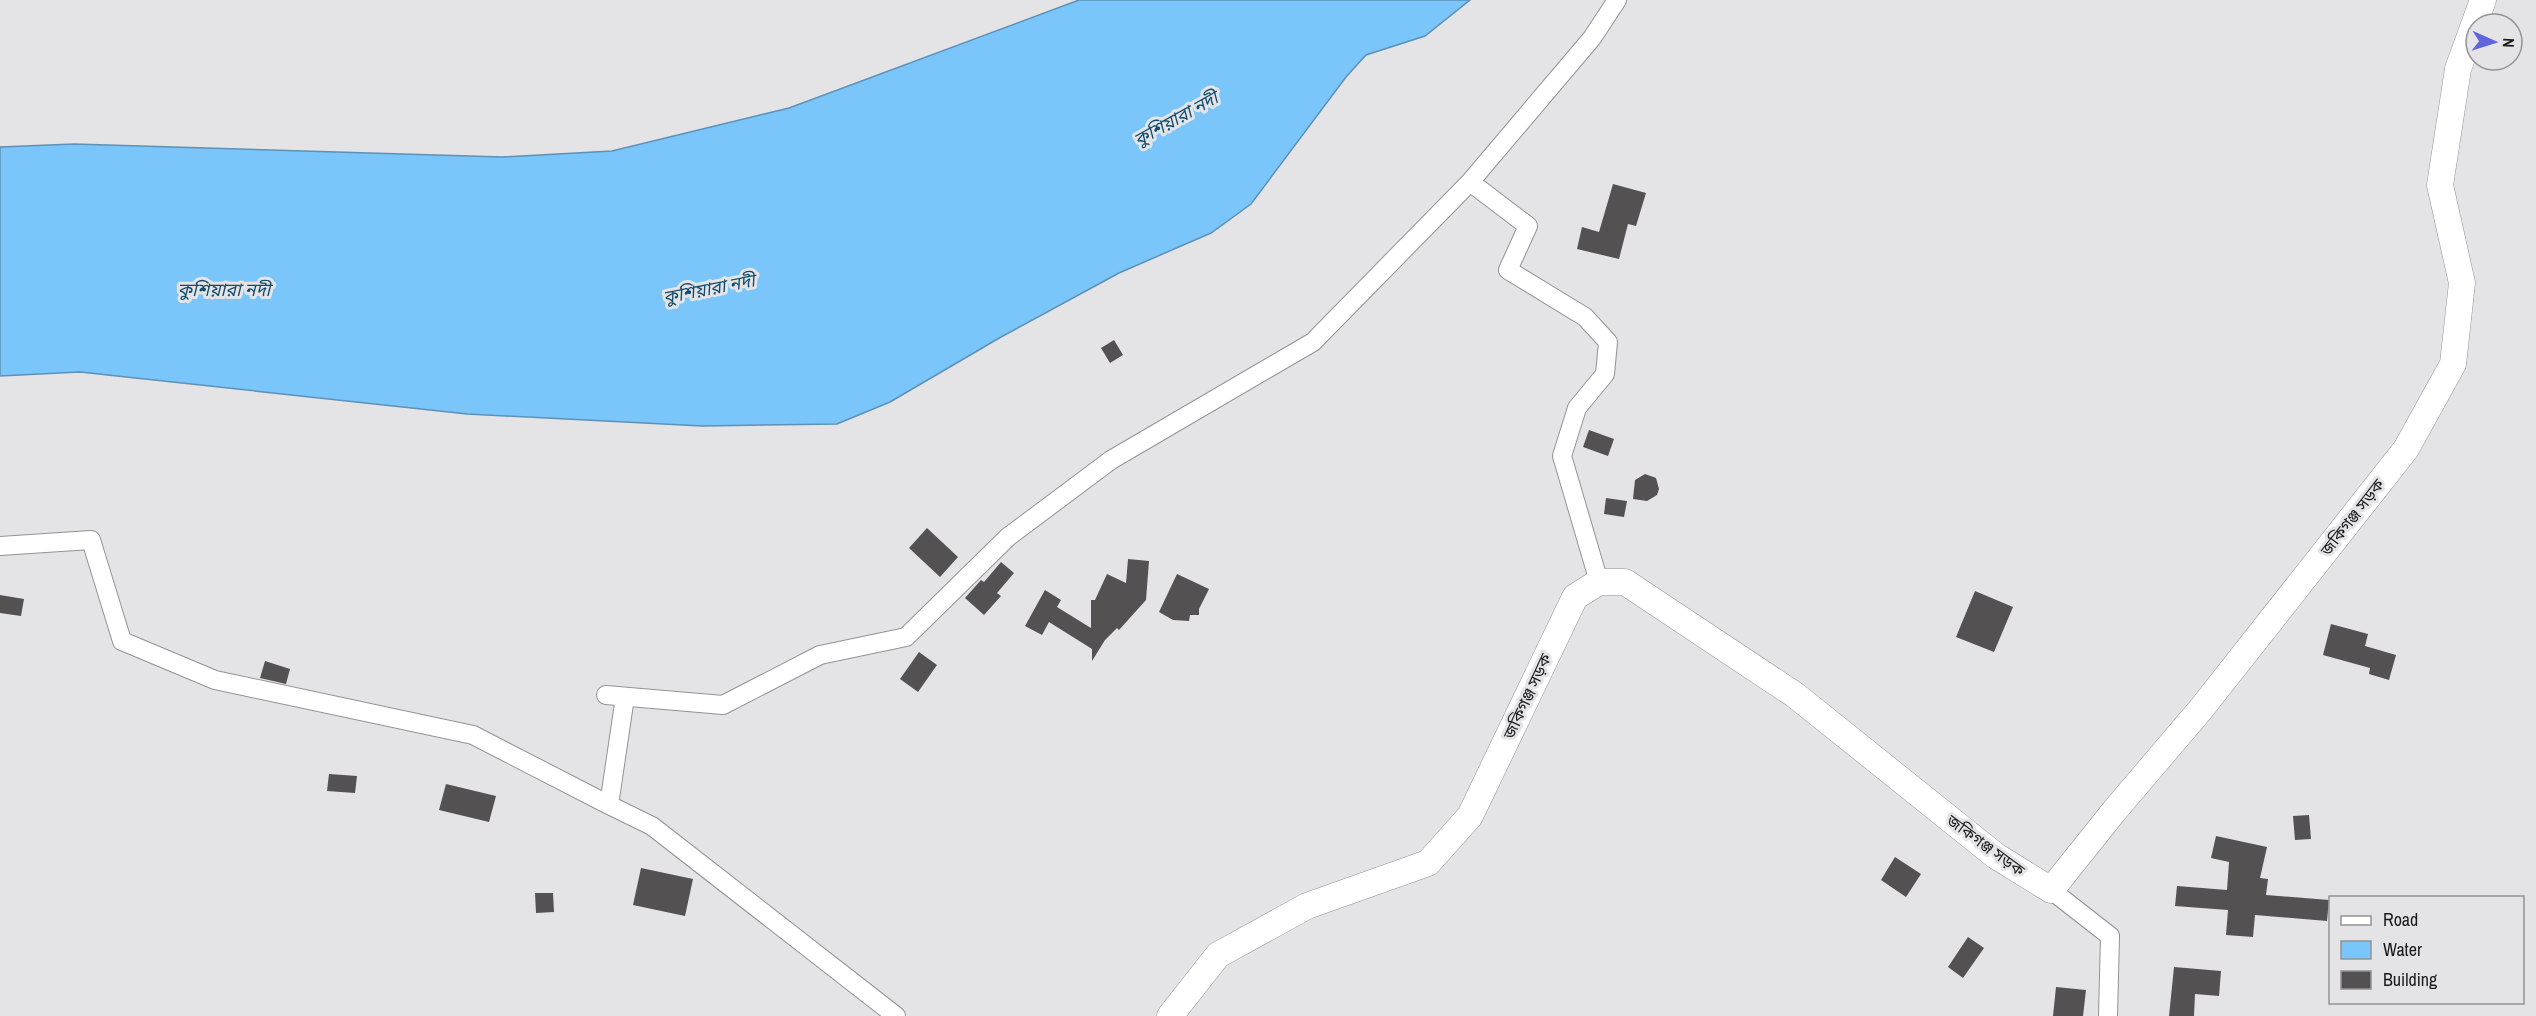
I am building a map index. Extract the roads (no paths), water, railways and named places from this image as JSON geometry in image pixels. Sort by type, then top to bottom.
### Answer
[{"type":"main road","name":"জকিগঞ্জ সড়ক","points":[[1170,1016],[1218,955],[1307,906],[1428,863],[1470,816],[1575,597],[1599,582],[1624,582],[1795,694],[1996,856],[2051,890],[2115,810],[2201,710],[2406,449],[2453,364],[2462,283],[2440,185],[2458,69],[2483,0]]},
{"type":"street","points":[[606,695],[723,705],[820,655],[906,637],[1008,537],[1111,460],[1313,342],[1470,183],[1592,38],[1617,0]]},
{"type":"street","points":[[1470,183],[1528,226],[1508,270],[1585,317],[1608,342],[1605,374],[1577,408],[1562,456],[1599,582]]},
{"type":"street","points":[[0,546],[92,540],[122,641],[215,680],[473,735],[652,826],[896,1016]]},
{"type":"street","points":[[609,805],[625,697]]},
{"type":"street","points":[[2051,890],[2110,936],[2108,1016]]},
{"type":"water","name":"কুশিয়ারা নদী","points":[[1079,0],[1470,0],[1425,36],[1366,55],[1346,77],[1251,204],[1211,233],[1119,273],[1001,337],[890,402],[837,424],[702,426],[467,414],[80,372],[0,376],[0,147],[74,144],[502,157],[612,151],[789,108]]}]
